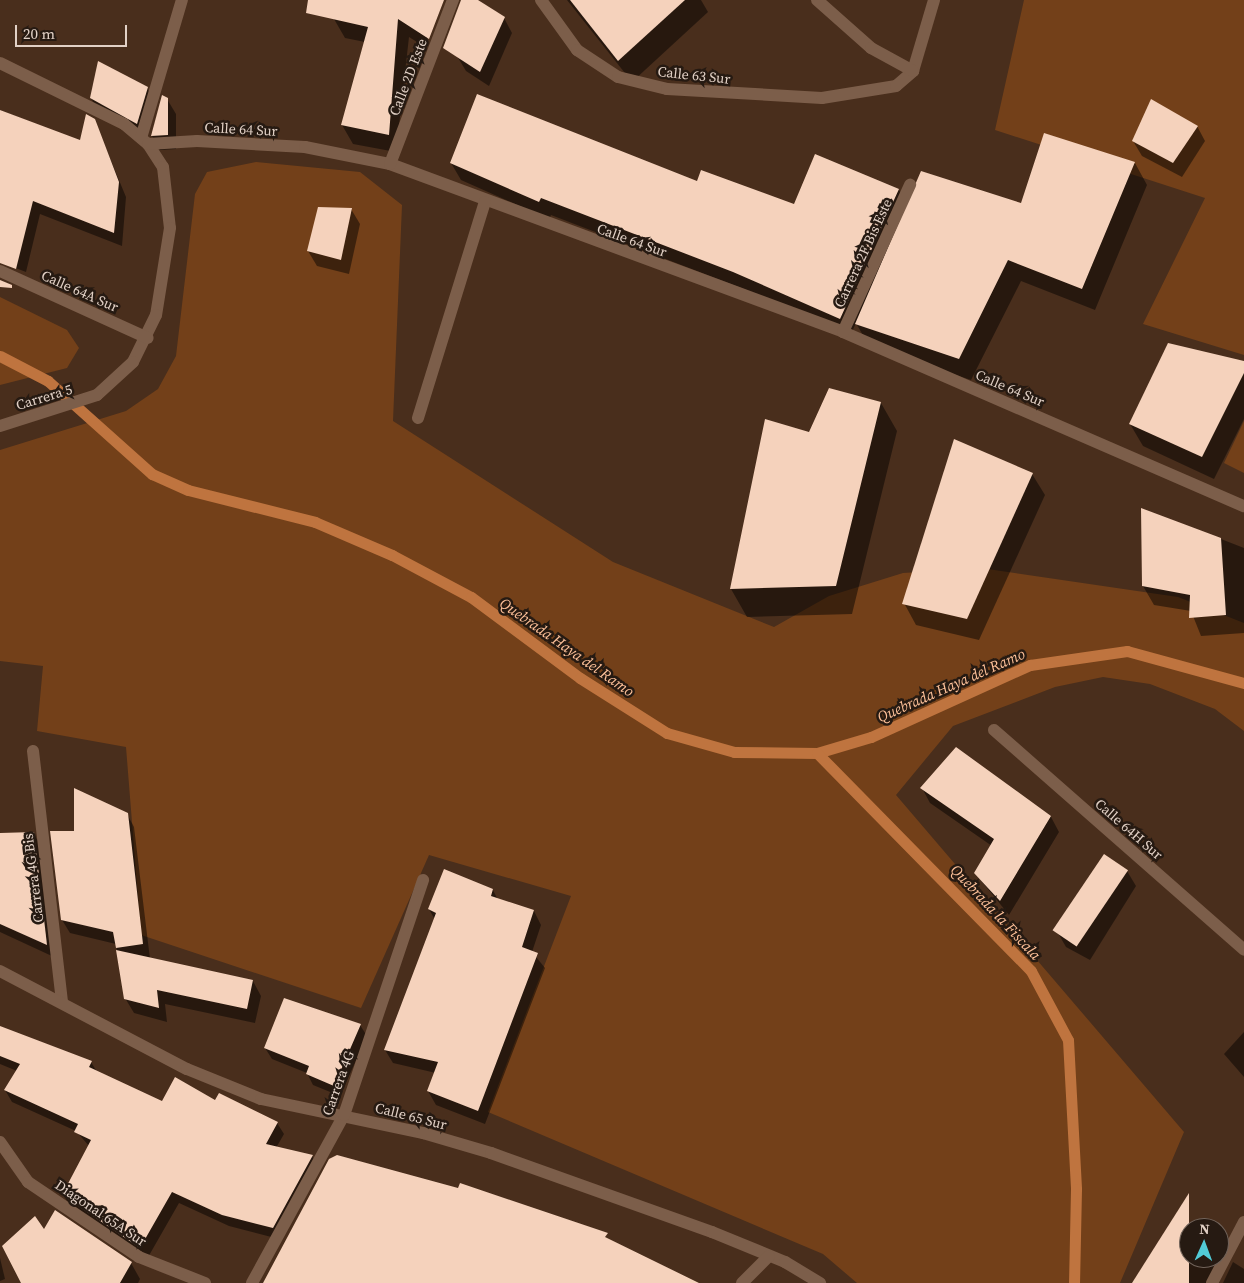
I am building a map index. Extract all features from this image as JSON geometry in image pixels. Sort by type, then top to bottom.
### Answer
[{"type":"street","points":[[0,63],[100,111],[145,141],[182,0]]},
{"type":"street","name":"Calle 2D Este","points":[[390,164],[453,0]]},
{"type":"street","name":"Calle 63 Sur","points":[[541,0],[577,50],[596,65],[642,85],[822,98],[878,91],[896,86],[913,71]]},
{"type":"street","points":[[817,0],[871,48],[913,71],[934,0]]},
{"type":"street","name":"Calle 64 Sur","points":[[145,141],[197,141],[305,147],[390,164],[485,202],[843,332],[1244,506]]},
{"type":"street","name":"Carrera 5","points":[[0,426],[61,410],[97,395],[133,362],[148,338],[165,275],[170,228],[163,167],[145,141]]},
{"type":"street","name":"Carrera 2F Bis Este","points":[[843,332],[910,185]]},
{"type":"street","points":[[418,418],[485,202]]},
{"type":"street","name":"Calle 64A Sur","points":[[0,271],[148,338]]},
{"type":"street","name":"Calle 64H Sur","points":[[994,730],[1244,950]]},
{"type":"street","name":"Carrera 4G Bis","points":[[33,751],[62,1002]]},
{"type":"street","name":"Carrera 4G","points":[[252,1283],[344,1115],[423,880]]},
{"type":"street","name":"Calle 65 Sur","points":[[0,971],[187,1069],[261,1099],[344,1115],[491,1153],[769,1256],[820,1283]]},
{"type":"street","name":"Diagonal 65A Sur","points":[[0,1142],[28,1182],[139,1257],[205,1283]]},
{"type":"street","points":[[1212,1283],[1244,1222]]},
{"type":"street","points":[[742,1283],[769,1256]]},
{"type":"shaded area","points":[[1024,0],[1244,0],[1244,355],[1143,324],[1205,198],[995,130]]},
{"type":"shaded area","points":[[256,162],[360,172],[402,205],[393,421],[613,562],[774,627],[829,596],[903,573],[981,568],[1178,597],[1244,623],[1244,731],[1215,709],[1150,684],[1103,677],[1055,687],[953,726],[896,795],[1184,1132],[1120,1283],[857,1283],[823,1254],[488,1112],[571,896],[429,855],[361,1008],[141,935],[126,747],[37,731],[43,666],[0,661],[0,450],[126,411],[158,389],[176,356],[195,194],[207,172]]},
{"type":"shaded area","points":[[0,297],[67,330],[79,348],[67,368],[0,385]]},
{"type":"shaded area","points":[[1244,421],[1244,473],[1224,463]]},
{"type":"building","points":[[308,0],[444,0],[429,39],[398,19],[389,135],[341,125],[368,27],[306,13]]},
{"type":"building","points":[[461,0],[478,0],[505,17],[480,72],[443,48]]},
{"type":"building","points":[[570,0],[685,0],[618,61]]},
{"type":"building","points":[[98,61],[148,87],[137,124],[90,98]]},
{"type":"building","points":[[477,94],[697,181],[701,170],[794,204],[815,154],[899,189],[840,319],[733,272],[541,198],[539,202],[450,163]]},
{"type":"building","points":[[162,95],[168,98],[168,135],[151,136]]},
{"type":"building","points":[[1151,99],[1198,126],[1173,163],[1132,141]]},
{"type":"building","points":[[0,110],[80,140],[86,114],[95,119],[119,182],[114,233],[33,201],[16,269],[0,263]]},
{"type":"building","points":[[1044,133],[1135,162],[1082,289],[1008,260],[959,359],[855,324],[921,171],[1021,203]]},
{"type":"building","points":[[318,207],[352,208],[341,260],[307,251]]},
{"type":"building","points":[[0,280],[12,285],[12,288],[0,287]]},
{"type":"building","points":[[1168,343],[1244,361],[1244,373],[1202,457],[1129,424]]},
{"type":"building","points":[[829,388],[881,402],[836,586],[730,589],[765,419],[809,432]]},
{"type":"building","points":[[954,439],[1033,473],[967,619],[902,604]]},
{"type":"building","points":[[1141,508],[1221,538],[1226,615],[1189,618],[1190,595],[1142,586]]},
{"type":"building","points":[[956,747],[1051,816],[1000,901],[974,873],[994,839],[920,788]]},
{"type":"building","points":[[74,788],[128,813],[143,944],[116,948],[113,932],[61,920],[50,831],[74,831]]},
{"type":"building","points":[[34,832],[47,945],[0,924],[0,833]]},
{"type":"building","points":[[1104,854],[1128,870],[1077,946],[1053,930]]},
{"type":"building","points":[[444,869],[493,889],[491,896],[534,910],[522,947],[538,953],[478,1111],[427,1091],[438,1062],[384,1050],[436,913],[428,909]]},
{"type":"building","points":[[116,950],[253,980],[247,1009],[157,990],[159,1008],[124,999]]},
{"type":"building","points":[[284,998],[361,1024],[334,1086],[306,1074],[309,1066],[264,1048]]},
{"type":"building","points":[[0,1026],[92,1061],[89,1067],[162,1101],[175,1077],[215,1100],[219,1093],[278,1122],[266,1144],[313,1155],[273,1228],[222,1215],[172,1192],[140,1248],[62,1195],[91,1140],[74,1132],[78,1124],[4,1090],[20,1064],[0,1056]]},
{"type":"building","points":[[337,1155],[458,1188],[460,1183],[608,1233],[605,1237],[699,1283],[263,1283],[329,1159]]},
{"type":"building","points":[[1189,1193],[1189,1218],[1179,1218],[1179,1268],[1189,1268],[1189,1283],[1132,1283]]},
{"type":"building","points":[[55,1210],[132,1262],[120,1283],[21,1283],[2,1246],[35,1216],[44,1229]]},
{"type":"waterway","name":"Quebrada Haya del Ramo","points":[[0,356],[48,381],[152,474],[188,490],[315,522],[392,555],[471,597],[580,678],[667,733],[734,752],[817,753],[871,737],[1030,665],[1127,651],[1244,683]]},
{"type":"waterway","name":"Quebrada la Fiscala","points":[[817,753],[1031,971],[1068,1040],[1076,1189],[1074,1283]]}]
